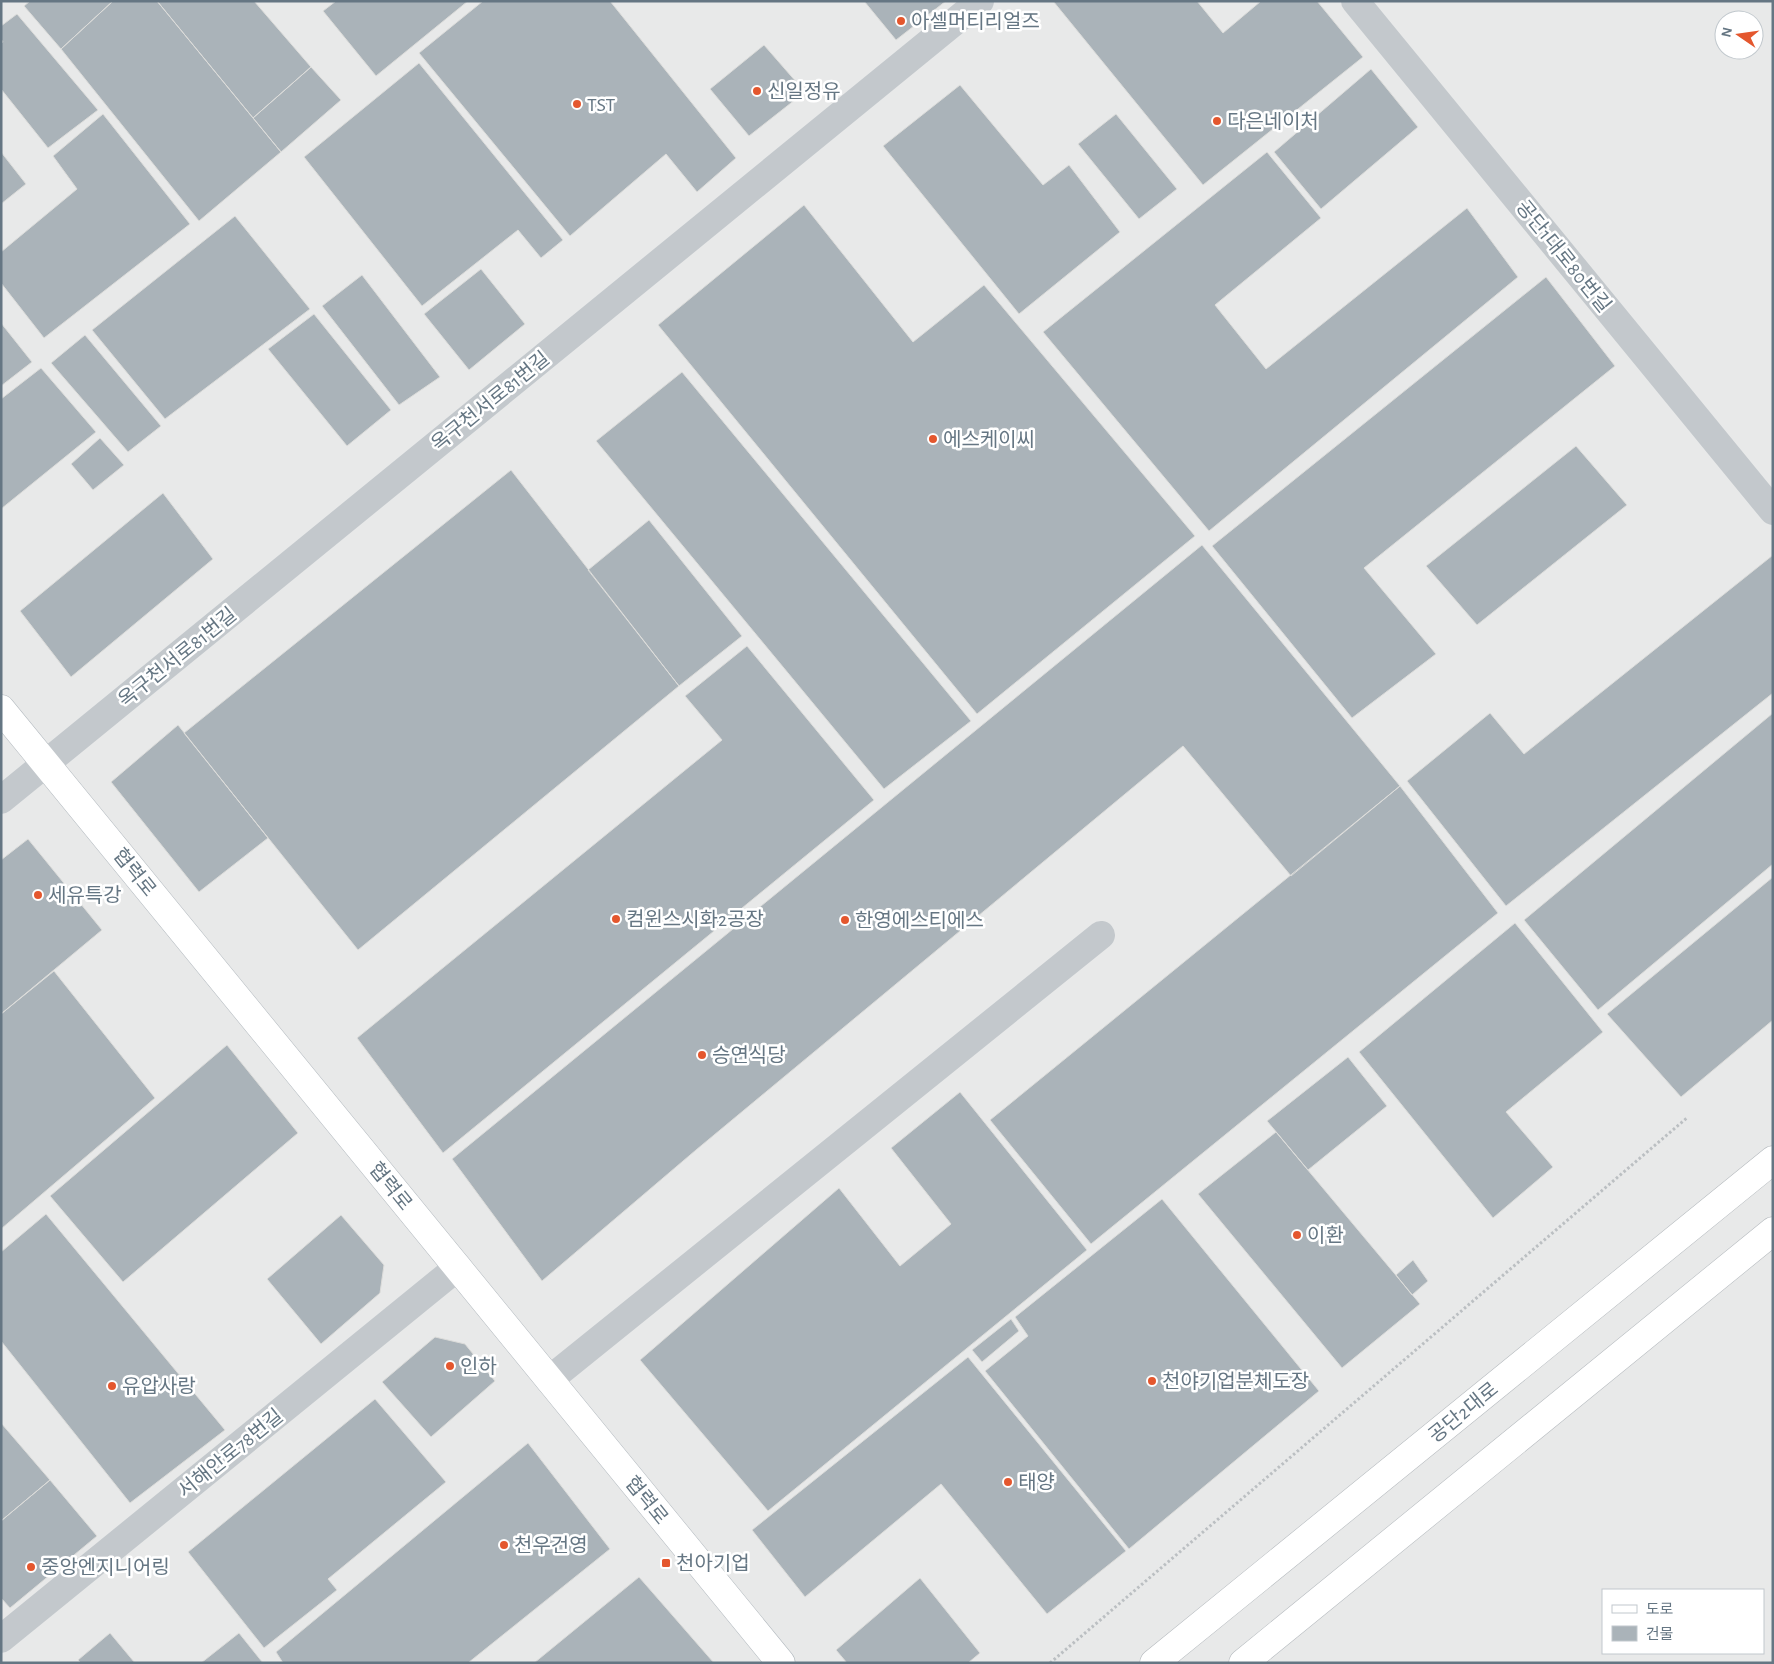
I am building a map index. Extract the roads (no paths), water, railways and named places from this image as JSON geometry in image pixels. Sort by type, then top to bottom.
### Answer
[{"type":"main road","name":"협력로","points":[[1,709],[781,1663]]},
{"type":"main road","name":"공단2대로","points":[[1154,1663],[1773,1160]]},
{"type":"main road","points":[[1243,1663],[1773,1231]]},
{"type":"street","name":"옥구천서로81번길","points":[[1,800],[980,1]]},
{"type":"street","name":"공단1대로80번길","points":[[1355,1],[1773,511]]},
{"type":"street","points":[[549,1380],[1101,935]]},
{"type":"street","name":"서해안로78번길","points":[[1,1639],[458,1267]]},
{"type":"place","name":"아셀머티리얼즈","points":[[901,21]]},
{"type":"place","name":"신일정유","points":[[757,91]]},
{"type":"place","name":"TST","points":[[577,104]]},
{"type":"place","name":"다은네이처","points":[[1217,121]]},
{"type":"place","name":"에스케이씨","points":[[933,439]]},
{"type":"place","name":"세유특강","points":[[38,895]]},
{"type":"place","name":"컴윈스시화2공장","points":[[616,919]]},
{"type":"place","name":"한영에스티에스","points":[[845,920]]},
{"type":"place","name":"승연식당","points":[[702,1055]]},
{"type":"place","name":"이환","points":[[1297,1235]]},
{"type":"place","name":"인하","points":[[450,1366]]},
{"type":"place","name":"천야기업분체도장","points":[[1152,1381]]},
{"type":"place","name":"유압사랑","points":[[112,1386]]},
{"type":"place","name":"태양","points":[[1008,1482]]},
{"type":"place","name":"천우건영","points":[[504,1545]]},
{"type":"place","name":"천아기업","points":[[666,1563]]},
{"type":"place","name":"중앙엔지니어링","points":[[31,1567]]}]
